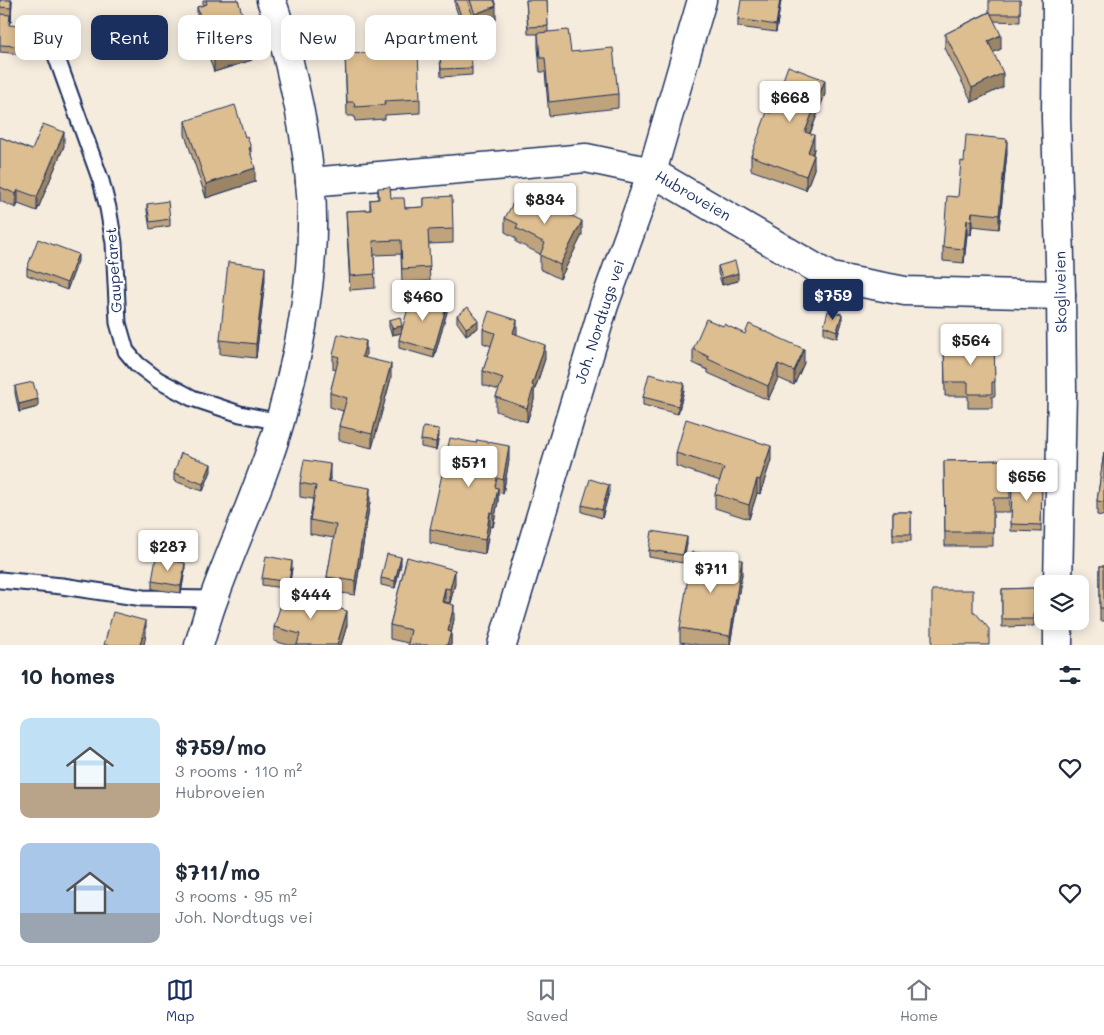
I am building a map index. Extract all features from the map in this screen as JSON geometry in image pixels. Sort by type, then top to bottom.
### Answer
[{"type":"street","points":[[199,645],[213,599],[247,514],[280,422],[304,318],[312,223],[310,182],[301,114],[289,62],[271,0]]},
{"type":"street","name":"Joh. Nordtugs vei","points":[[502,645],[604,305],[652,172],[702,0]]},
{"type":"street","name":"Skogliveien","points":[[1057,0],[1056,116],[1062,391],[1058,575]]},
{"type":"street","name":"Hubroveien","points":[[310,182],[586,158],[652,172],[831,277],[905,291],[1061,295]]},
{"type":"street","points":[[1058,630],[1058,645]]},
{"type":"lane","name":"Gaupefaret","points":[[58,60],[101,181],[108,208],[114,242],[118,323],[126,351],[137,364],[158,380],[192,398],[240,414],[280,422]]},
{"type":"lane","points":[[0,580],[62,586],[143,598],[213,599]]},
{"type":"building","points":[[0,0],[11,0],[11,8],[0,7]]},
{"type":"building","points":[[206,0],[238,0],[243,15],[200,15],[197,7],[207,4]]},
{"type":"building","points":[[455,0],[467,0],[472,14],[461,15]]},
{"type":"building","points":[[470,0],[494,0],[496,6],[475,14]]},
{"type":"building","points":[[526,0],[547,0],[548,26],[528,27]]},
{"type":"building","points":[[741,0],[780,0],[776,25],[738,19]]},
{"type":"building","points":[[989,0],[1020,0],[1020,14],[991,14],[989,12]]},
{"type":"building","points":[[990,12],[1001,35],[988,41],[1003,73],[972,88],[945,34]]},
{"type":"building","points":[[0,14],[10,15],[9,25],[15,25],[15,46],[0,45]]},
{"type":"building","points":[[568,30],[571,52],[613,48],[618,94],[549,102],[545,58],[540,58],[538,33]]},
{"type":"building","points":[[365,53],[365,60],[418,60],[420,99],[384,101],[385,105],[355,107],[354,102],[347,102],[345,60],[355,60],[355,54]]},
{"type":"building","points":[[440,60],[472,60],[472,68],[441,69]]},
{"type":"building","points":[[788,66],[825,80],[805,132],[814,135],[808,152],[814,155],[806,176],[751,156],[767,112],[771,113]]},
{"type":"building","points":[[235,105],[245,137],[247,136],[251,148],[249,148],[255,168],[206,184],[185,121]]},
{"type":"building","points":[[43,124],[64,132],[37,197],[18,190],[16,194],[0,187],[0,137],[32,150]]},
{"type":"building","points":[[966,135],[1007,139],[999,215],[972,212],[971,221],[967,220],[964,249],[943,247],[947,196],[958,197],[961,161],[964,162]]},
{"type":"building","points":[[390,187],[391,198],[404,198],[405,208],[424,207],[424,198],[452,196],[453,229],[428,230],[430,267],[402,269],[401,240],[373,241],[375,274],[350,276],[346,211],[371,210],[370,200],[379,199],[378,188]]},
{"type":"building","points":[[520,190],[582,221],[560,265],[540,255],[545,243],[516,228],[518,224],[505,218]]},
{"type":"building","points":[[168,201],[170,219],[150,222],[147,204]]},
{"type":"building","points":[[38,239],[78,254],[67,283],[27,268]]},
{"type":"building","points":[[735,261],[738,273],[722,278],[718,266]]},
{"type":"building","points":[[228,262],[265,267],[256,344],[220,340]]},
{"type":"building","points":[[412,294],[447,304],[434,350],[399,340]]},
{"type":"building","points":[[468,307],[478,321],[466,328],[457,315]]},
{"type":"building","points":[[489,311],[517,320],[513,333],[545,345],[532,385],[534,386],[527,408],[496,397],[503,378],[483,371],[495,333],[483,329]]},
{"type":"building","points":[[828,311],[842,314],[837,331],[824,326]]},
{"type":"building","points":[[400,317],[402,326],[392,328],[389,320]]},
{"type":"building","points":[[706,319],[723,326],[724,324],[745,334],[749,324],[804,349],[794,371],[778,364],[768,386],[708,359],[709,357],[693,349]]},
{"type":"building","points":[[338,334],[366,341],[362,357],[391,364],[372,434],[339,426],[347,398],[330,393],[339,357],[333,355]]},
{"type":"building","points":[[994,342],[995,382],[992,382],[992,394],[968,394],[968,382],[945,382],[944,343]]},
{"type":"building","points":[[649,374],[684,383],[678,406],[643,397]]},
{"type":"building","points":[[33,382],[38,399],[19,404],[15,386]]},
{"type":"building","points":[[686,419],[771,446],[760,480],[757,479],[749,505],[715,494],[724,468],[676,453]]},
{"type":"building","points":[[423,427],[439,429],[436,442],[421,440]]},
{"type":"building","points":[[450,438],[476,443],[477,440],[509,446],[503,480],[497,478],[495,487],[498,488],[493,513],[490,512],[485,540],[430,529]]},
{"type":"building","points":[[1104,452],[1104,502],[1097,501]]},
{"type":"building","points":[[181,453],[211,464],[203,484],[174,473]]},
{"type":"building","points":[[304,460],[330,464],[328,481],[370,488],[355,581],[327,577],[336,525],[310,520],[316,486],[300,483]]},
{"type":"building","points":[[1009,460],[1010,498],[993,498],[993,532],[945,532],[944,461]]},
{"type":"building","points":[[590,479],[609,485],[602,510],[582,505]]},
{"type":"building","points":[[1022,479],[1042,479],[1041,525],[1011,524],[1012,486],[1016,487],[1016,481],[1022,482]]},
{"type":"building","points":[[893,512],[911,512],[911,534],[893,534]]},
{"type":"building","points":[[652,531],[687,537],[683,555],[649,550]]},
{"type":"building","points":[[692,552],[742,560],[730,636],[680,628]]},
{"type":"building","points":[[387,554],[401,557],[395,581],[381,578]]},
{"type":"building","points":[[266,556],[292,561],[289,582],[262,578]]},
{"type":"building","points":[[407,557],[455,570],[450,589],[445,588],[442,602],[454,605],[448,631],[451,632],[447,645],[410,645],[408,644],[411,630],[390,625]]},
{"type":"building","points":[[156,558],[185,563],[181,586],[152,581]]},
{"type":"building","points":[[1100,566],[1104,566],[1104,608],[1100,608]]},
{"type":"building","points":[[1034,588],[1034,619],[1002,619],[1002,589]]},
{"type":"building","points":[[932,590],[973,590],[973,612],[989,629],[989,645],[932,645]]},
{"type":"building","points":[[285,591],[347,611],[337,645],[297,645],[300,634],[274,627]]},
{"type":"building","points":[[113,612],[146,621],[140,645],[104,645]]}]
